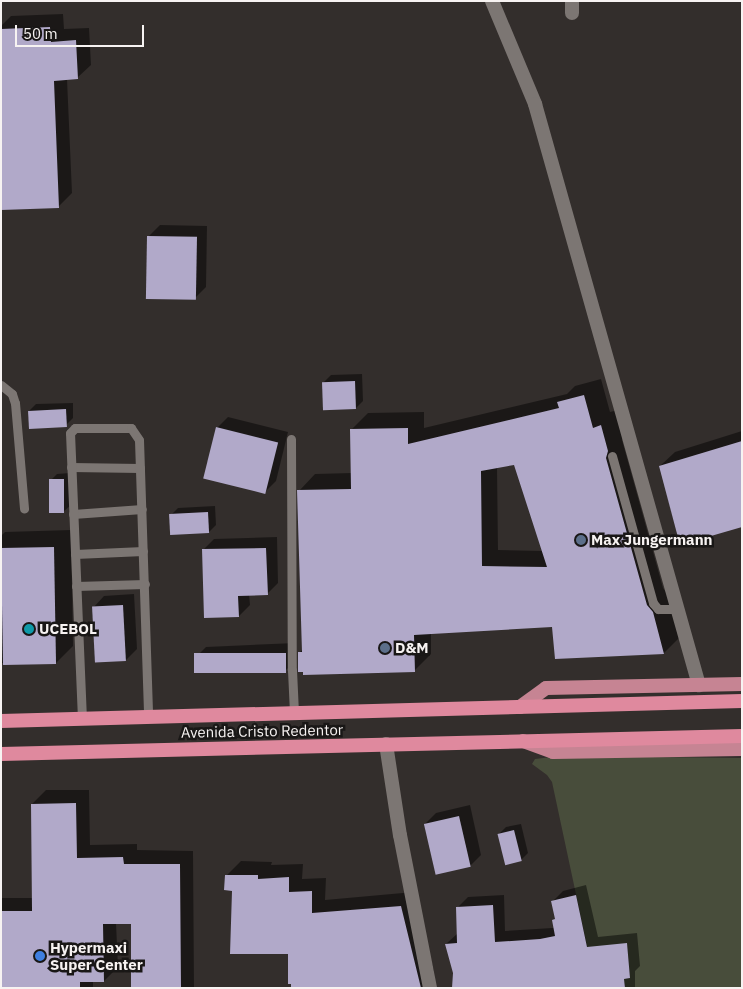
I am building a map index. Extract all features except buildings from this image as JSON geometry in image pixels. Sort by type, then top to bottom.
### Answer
[{"type":"highway","name":"Avenida Cristo Redentor","points":[[1,721],[742,701]]},
{"type":"highway","name":"Avenida Cristo Redentor","points":[[1,754],[742,736]]},
{"type":"main road","points":[[520,707],[546,688],[742,684]]},
{"type":"main road","name":"Avenida Cristo Redentor","points":[[523,741],[553,752],[742,749]]},
{"type":"street","points":[[492,1],[535,104],[699,685]]},
{"type":"street","points":[[386,744],[400,835],[430,988]]},
{"type":"lane","points":[[1,385],[12,394],[15,403],[24,510]]},
{"type":"lane","points":[[82,719],[70,433],[72,430],[131,428],[139,440],[148,717]]},
{"type":"lane","points":[[291,439],[292,670],[294,712]]},
{"type":"lane","points":[[612,456],[653,603],[658,609],[665,611],[679,609]]},
{"type":"lane","points":[[71,467],[140,468]]},
{"type":"lane","points":[[73,514],[142,509]]},
{"type":"lane","points":[[75,554],[144,551]]},
{"type":"lane","points":[[76,586],[145,584]]},
{"type":"green space","points":[[560,756],[742,758],[742,988],[625,988],[624,979],[630,978],[627,944],[596,988],[552,782],[547,775],[532,764],[535,759]]},
{"type":"place","name":"Max Jungermann","points":[[581,540]]},
{"type":"place","name":"UCEBOL","points":[[29,629]]},
{"type":"place","name":"D&M","points":[[385,648]]},
{"type":"place","name":"Hypermaxi Super Center","points":[[40,956]]}]
